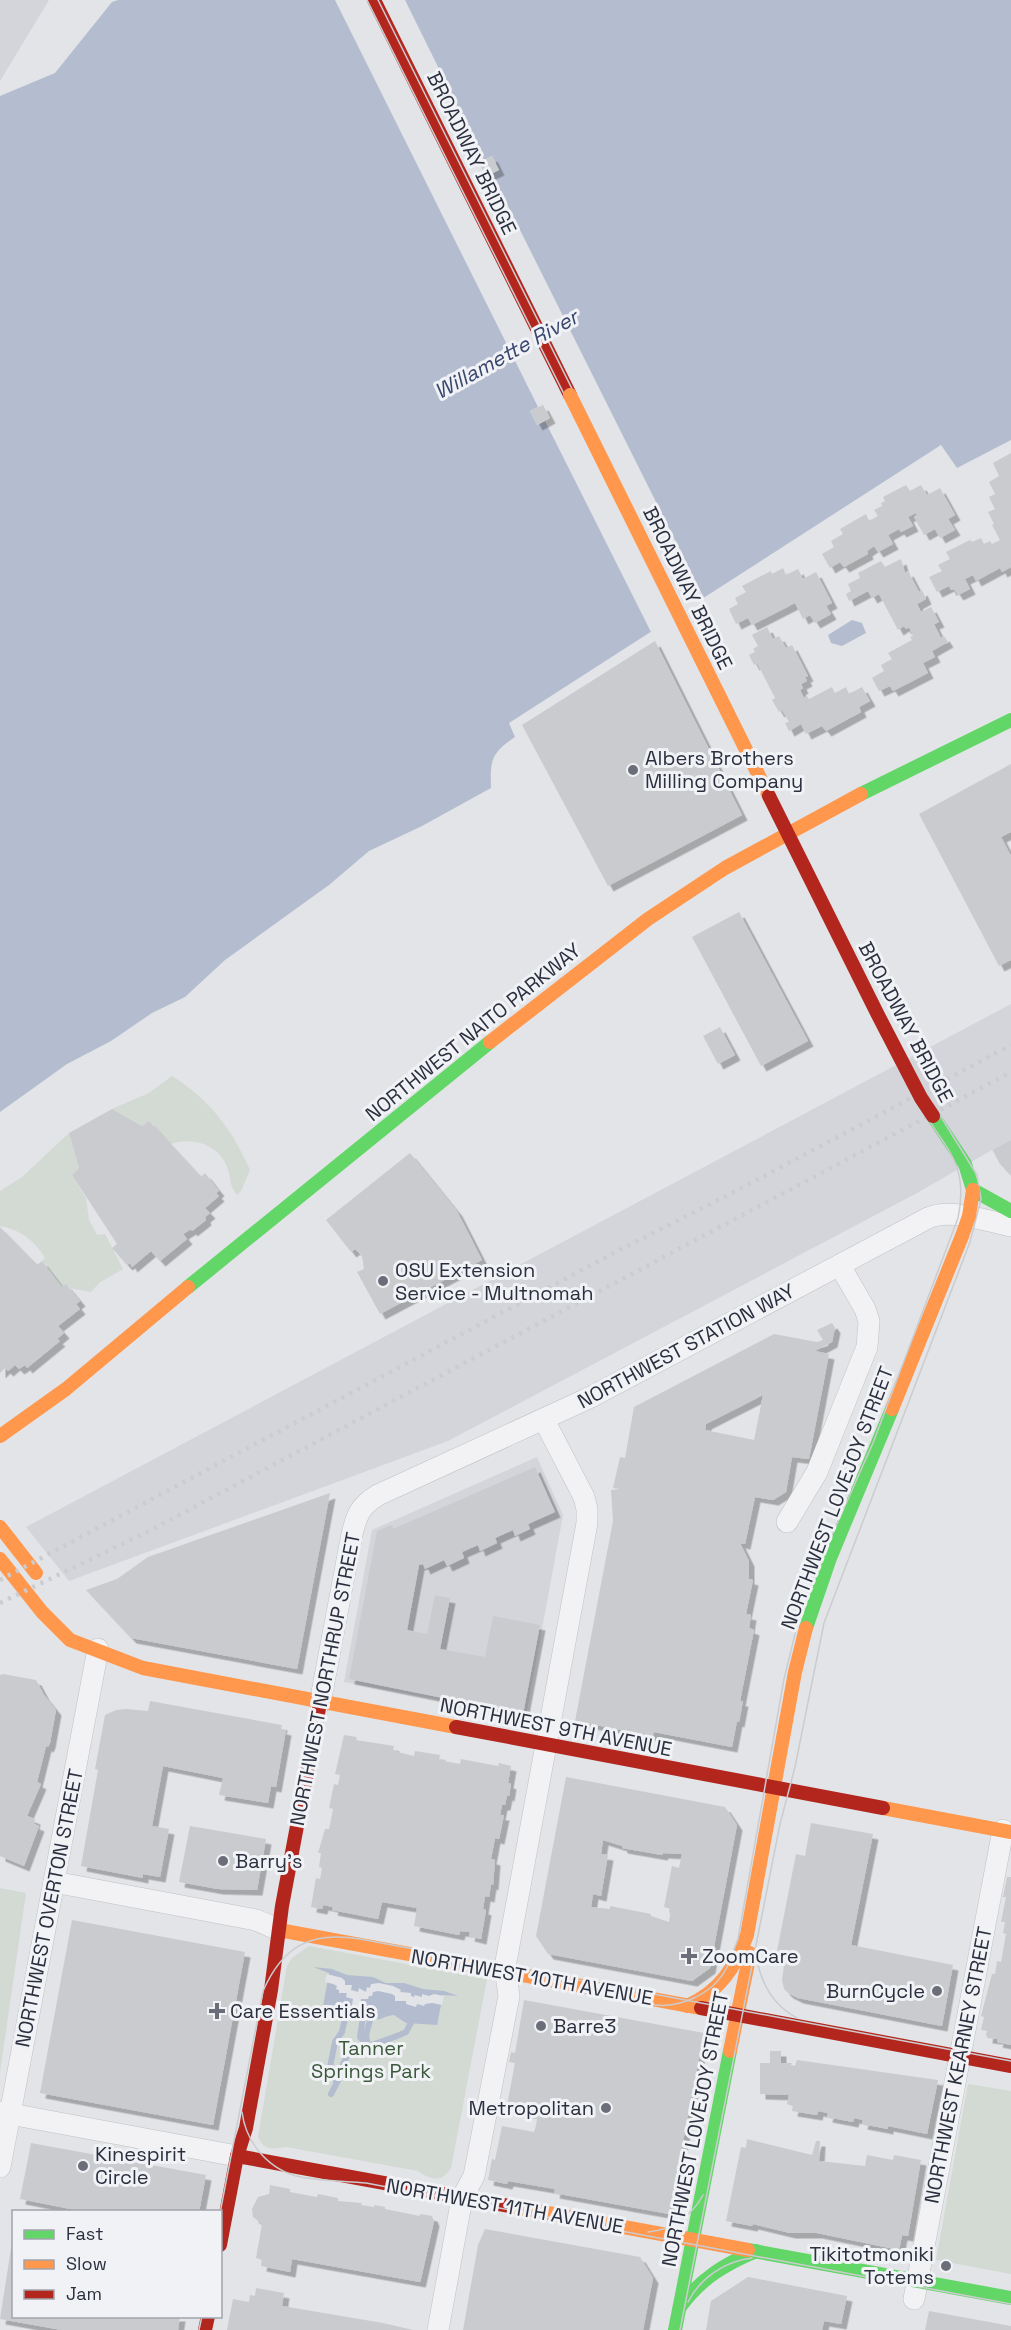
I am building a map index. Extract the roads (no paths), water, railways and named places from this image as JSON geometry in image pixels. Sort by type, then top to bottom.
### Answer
[{"type":"main road","name":"BROADWAY BRIDGE","points":[[374,0],[879,1017],[924,1103],[965,1164],[974,1190]]},
{"type":"main road","name":"NORTHWEST NAITO PARKWAY","points":[[0,1436],[66,1389],[244,1239],[551,993],[648,919],[725,868],[798,827],[883,782],[1011,720]]},
{"type":"main road","points":[[974,1190],[1011,1210]]},
{"type":"main road","name":"NORTHWEST LOVEJOY STREET","points":[[687,2006],[709,1996],[729,1977],[747,1935],[798,1656],[807,1622],[830,1558],[939,1296],[966,1224],[974,1190]]},
{"type":"main road","points":[[0,1527],[42,1582]]},
{"type":"main road","name":"NORTHWEST 9TH AVENUE","points":[[0,1559],[51,1623],[79,1645],[93,1640],[143,1668],[1007,1831]]},
{"type":"main road","name":"NORTHWEST NORTHRUP STREET","points":[[222,2235],[237,2156],[246,2128],[320,1703]]},
{"type":"main road","name":"NORTHWEST 10TH AVENUE","points":[[279,1930],[1011,2066]]},
{"type":"main road","name":"NORTHWEST LOVEJOY STREET","points":[[675,2330],[750,1954],[747,1935]]},
{"type":"main road","points":[[750,1954],[757,1984]]},
{"type":"main road","points":[[772,2008],[794,2025]]},
{"type":"main road","name":"NORTHWEST 11TH AVENUE","points":[[237,2156],[756,2251],[916,2290],[1011,2298]]},
{"type":"main road","points":[[679,2309],[695,2286],[708,2274],[725,2263],[756,2251]]},
{"type":"street","name":"NORTHWEST STATION WAY","points":[[365,1503],[544,1420],[933,1216],[959,1216],[1011,1226]]},
{"type":"street","points":[[787,1522],[817,1472],[867,1347],[869,1321],[865,1309],[840,1266]]},
{"type":"street","points":[[438,2330],[462,2198],[474,2176],[508,1996],[504,1972],[587,1523],[588,1509],[584,1497],[544,1420]]},
{"type":"street","name":"NORTHWEST NORTHRUP STREET","points":[[320,1703],[352,1534],[356,1519],[365,1503]]},
{"type":"street","name":"NORTHWEST OVERTON STREET","points":[[0,2167],[5,2113],[54,1882],[93,1640]]},
{"type":"street","name":"NORTHWEST KEARNEY STREET","points":[[916,2290],[960,2056],[1007,1831]]},
{"type":"street","name":"NORTHWEST 10TH AVENUE","points":[[54,1882],[256,1920],[279,1930]]},
{"type":"street","name":"NORTHWEST 11TH AVENUE","points":[[5,2113],[237,2156]]},
{"type":"water","name":"Willamette River","points":[[118,0],[1011,0],[1011,440],[957,468],[941,445],[509,723],[515,737],[501,748],[494,758],[491,788],[422,826],[369,851],[329,885],[225,960],[185,997],[152,1013],[111,1041],[67,1064],[0,1112],[0,96],[55,73],[112,2]]},
{"type":"water","points":[[852,620],[862,623],[866,633],[842,646],[831,643],[828,635]]},
{"type":"water","points":[[313,1967],[332,1969],[347,1975],[373,1977],[386,1983],[404,1983],[423,1989],[444,1991],[458,1996],[443,1995],[437,2025],[406,2023],[394,2015],[378,2019],[366,2010],[362,2012],[323,2006],[329,1973]]},
{"type":"waterway","points":[[337,2082],[329,2072],[335,2042],[342,2032],[347,2009]]},
{"type":"waterway","points":[[364,2010],[360,2037],[368,2046],[406,2032],[411,2023]]},
{"type":"waterway","points":[[331,2094],[343,2071],[343,2064],[349,2052],[368,2046],[366,2035],[371,2017]]},
{"type":"tram line","points":[[367,0],[728,722]]},
{"type":"tram line","points":[[378,0],[912,1070],[977,1175],[981,1199],[970,1242],[824,1623],[795,1767],[780,1824],[680,2330]]},
{"type":"tram line","points":[[600,1984],[649,2004],[671,2005],[703,1993],[720,1978],[728,1966],[738,1939],[784,1679],[801,1610],[873,1443],[958,1218],[961,1198],[957,1168],[918,1102],[866,999]]},
{"type":"tram line","points":[[221,2210],[263,1991],[271,1976],[289,1953],[300,1945],[327,1937],[360,1939],[1011,2061]]},
{"type":"tram line","points":[[757,1959],[765,1985],[775,2001],[797,2018]]},
{"type":"tram line","points":[[242,2112],[244,2124],[261,2154],[279,2169],[301,2177],[366,2183],[1011,2304]]},
{"type":"tram line","points":[[648,2232],[657,2231],[680,2221],[703,2195]]},
{"type":"tram line","points":[[688,2302],[699,2285],[714,2272],[732,2263],[752,2258]]},
{"type":"tram line","points":[[199,2330],[202,2318]]},
{"type":"railway","points":[[0,1580],[612,1254],[1011,1045]]},
{"type":"railway","points":[[0,1603],[151,1530],[1011,1072]]},
{"type":"place","name":"Albers Brothers Milling Company","points":[[633,770]]},
{"type":"place","name":"OSU Extension Service - Multnomah","points":[[383,1281]]},
{"type":"place","name":"Barry's","points":[[223,1861]]},
{"type":"place","name":"ZoomCare","points":[[689,1956]]},
{"type":"place","name":"BurnCycle","points":[[937,1991]]},
{"type":"place","name":"Care Essentials","points":[[217,2011]]},
{"type":"place","name":"Barre3","points":[[541,2026]]},
{"type":"place","name":"Metropolitan","points":[[606,2108]]},
{"type":"place","name":"Kinespirit Circle","points":[[83,2166]]},
{"type":"place","name":"Tikitotmoniki Totems","points":[[946,2266]]},
{"type":"park label","name":"Tanner Springs Park","points":[[371,2060]]}]
